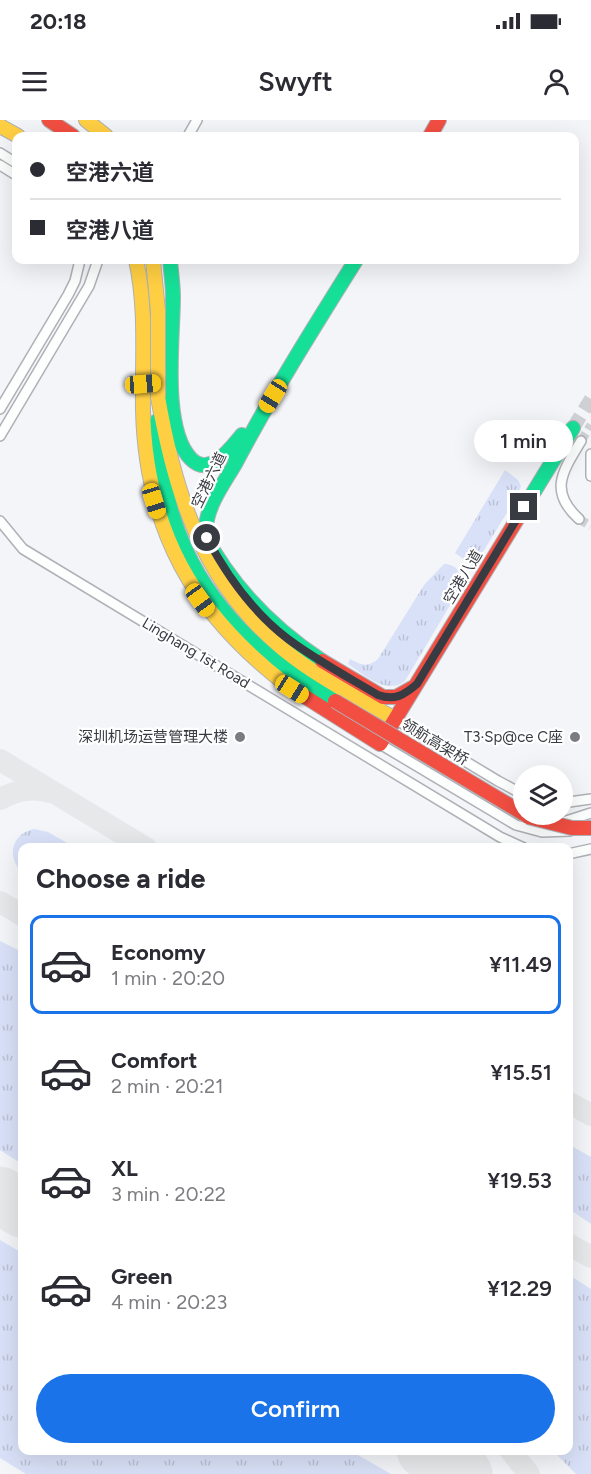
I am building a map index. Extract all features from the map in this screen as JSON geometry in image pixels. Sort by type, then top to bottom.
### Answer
[{"type":"main road","points":[[49,120],[67,132]]},
{"type":"main road","points":[[86,120],[101,132]]},
{"type":"main road","points":[[137,264],[144,318],[143,390],[146,455],[154,501],[166,539],[175,558],[214,619],[243,648],[292,689],[380,744]]},
{"type":"main road","points":[[140,278],[144,267],[149,264]]},
{"type":"main road","name":"领航高架桥","points":[[153,264],[167,391],[157,451],[161,481],[169,513],[180,541],[205,584],[233,621],[268,654],[304,681],[513,807]]},
{"type":"main road","points":[[165,264],[172,274]]},
{"type":"main road","points":[[171,264],[167,391],[174,480],[196,541],[241,609],[270,638],[312,670],[395,719]]},
{"type":"main road","name":"空港六道","points":[[354,264],[263,412],[223,486],[206,522],[207,538],[234,581],[259,612],[304,650],[386,698],[399,697],[417,684]]},
{"type":"main road","points":[[143,390],[167,391]]},
{"type":"main road","points":[[167,391],[179,443],[188,457],[201,465],[210,464],[226,456],[263,412]]},
{"type":"main road","name":"空港八道","points":[[380,744],[573,428]]},
{"type":"main road","name":"领航高架桥","points":[[558,825],[572,828],[591,826]]},
{"type":"street","points":[[0,409],[68,295],[75,282],[79,264]]},
{"type":"street","points":[[0,436],[89,286],[97,264]]},
{"type":"street","points":[[579,519],[566,505],[561,489],[563,472],[581,441]]},
{"type":"street","points":[[591,454],[591,476]]},
{"type":"street","name":"Linghang 1st Road","points":[[0,521],[23,549],[490,831],[514,843]]},
{"type":"street","points":[[0,536],[23,549]]},
{"type":"street","points":[[395,719],[513,789]]},
{"type":"street","points":[[380,744],[516,825],[542,832],[560,833],[591,826]]},
{"type":"street","points":[[573,801],[591,799]]},
{"type":"street","points":[[496,814],[522,823],[552,824],[591,813]]},
{"type":"street","points":[[573,853],[591,849]]},
{"type":"green space","points":[[505,470],[518,480],[521,486],[519,493],[472,570],[465,560],[455,553]]},
{"type":"green space","points":[[444,564],[449,564],[458,570],[462,585],[405,681],[398,685],[383,685],[348,664],[350,659],[364,665],[371,664],[378,659],[424,585]]},
{"type":"green space","points":[[34,829],[48,832],[67,843],[18,843],[18,867],[14,860],[14,846],[16,840],[27,831]]},
{"type":"green space","points":[[0,941],[18,950],[18,1161],[0,1150]]},
{"type":"green space","points":[[573,1147],[591,1157],[591,1224],[573,1212]]},
{"type":"green space","points":[[0,1240],[18,1251],[18,1455],[358,1455],[391,1474],[26,1474],[0,1458]]},
{"type":"green space","points":[[573,1278],[591,1289],[591,1474],[576,1474],[557,1455],[573,1455]]},
{"type":"taxiway","points":[[0,760],[138,843]]},
{"type":"taxiway","points":[[0,799],[25,790],[50,792]]},
{"type":"taxiway","points":[[0,902],[18,913]]},
{"type":"taxiway","points":[[573,1105],[591,1115]]},
{"type":"taxiway","points":[[573,1247],[591,1257]]},
{"type":"taxiway","points":[[514,1455],[529,1474]]},
{"type":"runway","points":[[0,1195],[18,1206]]},
{"type":"runway","points":[[433,1455],[464,1474]]},
{"type":"tunnel","points":[[573,428],[591,399]]},
{"type":"tunnel","points":[[581,441],[591,425]]},
{"type":"tunnel","points":[[579,519],[591,526]]},
{"type":"traffic: fast","points":[[170,264],[173,297],[172,405],[182,445],[191,459],[198,464],[205,465],[220,459],[242,435]]},
{"type":"traffic: fast","points":[[322,661],[281,630],[245,594],[210,545],[206,531],[216,496],[354,264]]},
{"type":"traffic: fast","points":[[157,421],[165,489],[186,550],[201,578],[219,605],[267,654],[335,701]]},
{"type":"traffic: fast","points":[[527,503],[573,428]]},
{"type":"traffic: slow","points":[[86,120],[101,132]]},
{"type":"traffic: slow","points":[[0,126],[12,133]]},
{"type":"traffic: slow","points":[[137,264],[143,316],[143,410],[146,454],[165,532],[181,566],[202,599],[226,630],[288,686]]},
{"type":"traffic: slow","points":[[153,264],[158,311],[158,397]]},
{"type":"traffic: slow","points":[[158,397],[173,468],[184,502],[197,535],[232,596],[255,623],[296,659],[337,686],[395,719]]},
{"type":"traffic: jam","points":[[49,120],[67,132]]},
{"type":"traffic: jam","points":[[432,132],[439,120]]},
{"type":"traffic: jam","points":[[288,686],[380,744],[527,503]]},
{"type":"traffic: jam","points":[[322,661],[383,697],[396,697],[412,688]]},
{"type":"traffic: jam","points":[[335,701],[513,807]]},
{"type":"traffic: jam","points":[[560,825],[572,828],[591,828]]},
{"type":"place","name":"深圳机场运营管理大楼","points":[[240,737]]},
{"type":"place","name":"T3·Sp@ce C座","points":[[575,737]]},
{"type":"route","points":[[207,538],[223,566],[247,599],[286,637],[378,695],[392,699],[406,693],[417,684],[524,507]]}]
